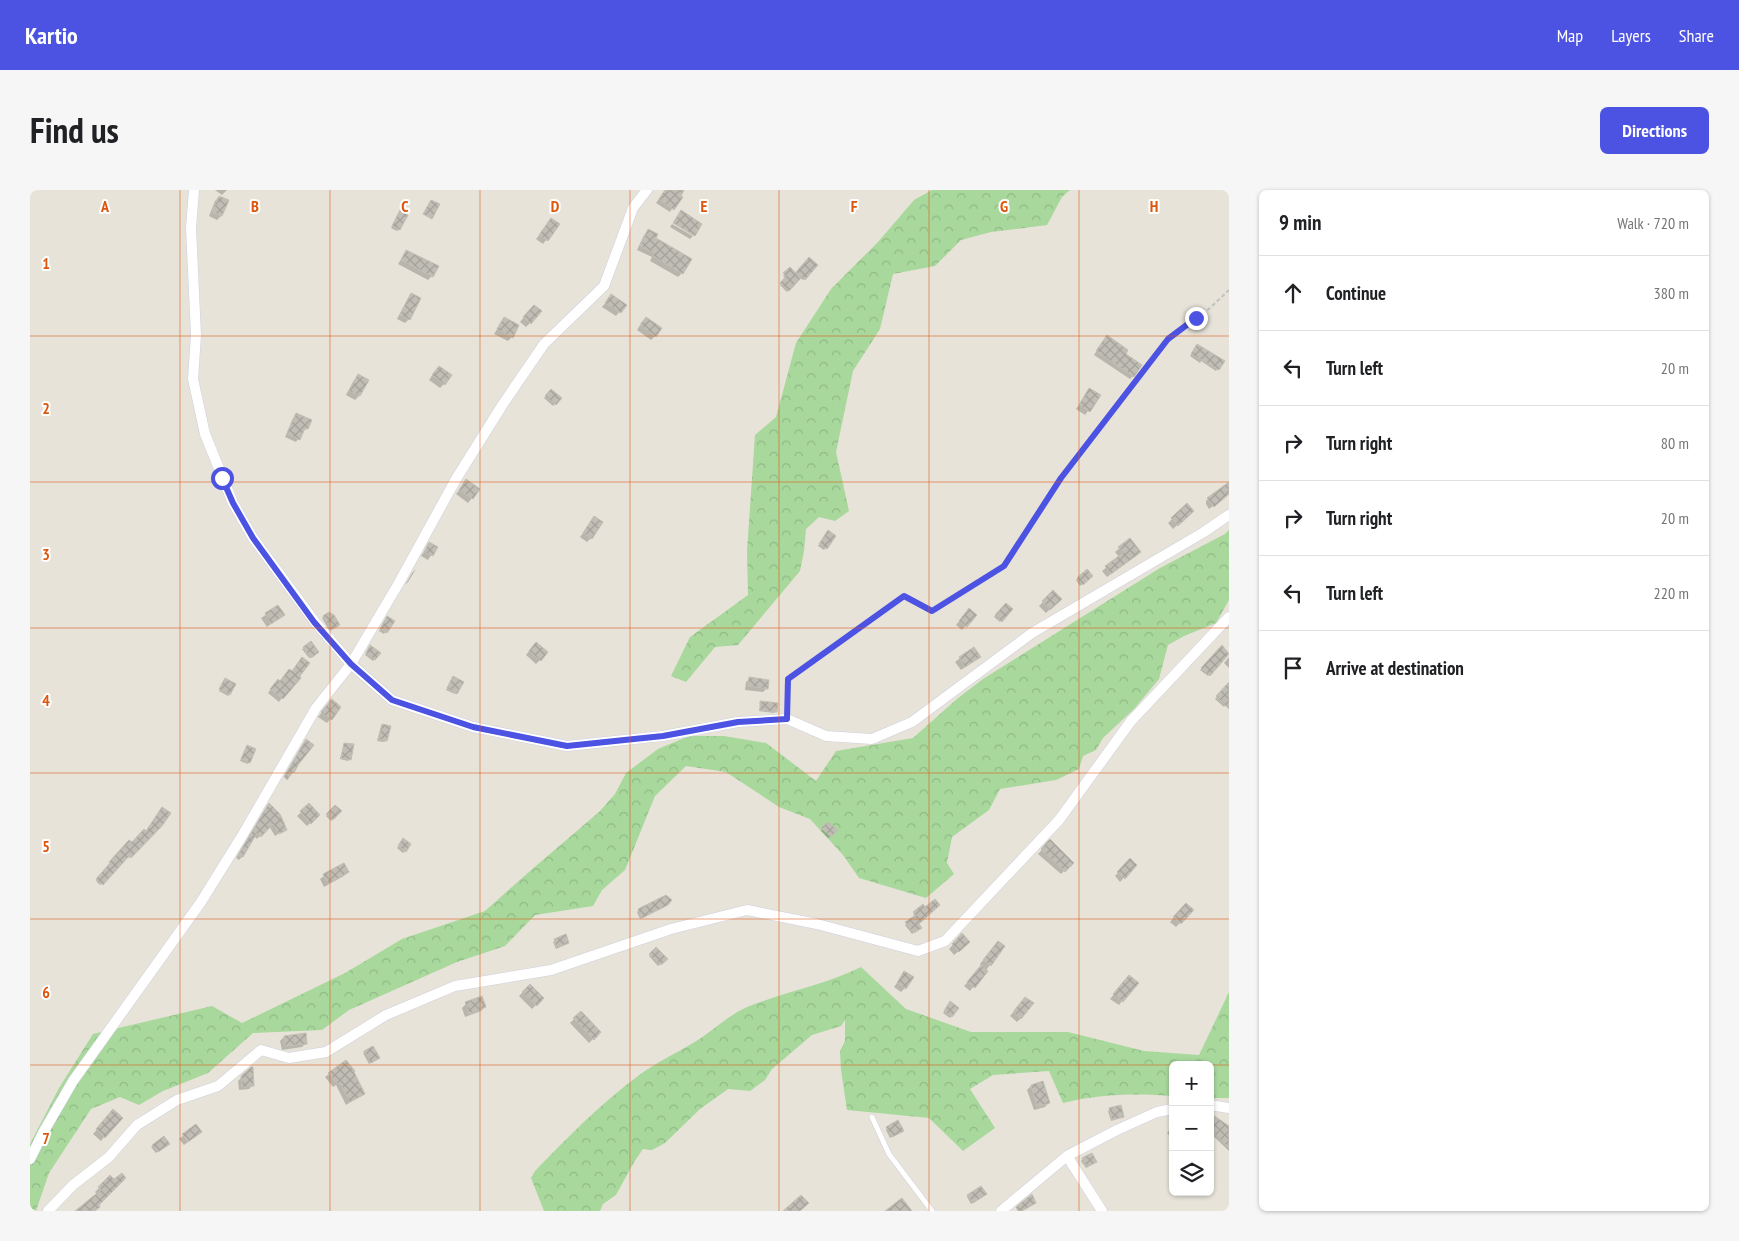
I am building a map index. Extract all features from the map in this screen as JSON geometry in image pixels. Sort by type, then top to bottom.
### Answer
[{"type":"street","points":[[194,190],[192,228],[196,335],[193,379],[205,434],[233,503],[253,538],[314,622],[351,664],[392,700],[473,727],[567,746],[663,736],[738,722],[787,719],[826,736],[872,739],[912,722],[1032,633],[1204,532],[1229,515]]},
{"type":"street","points":[[30,1160],[44,1131],[73,1081],[201,902],[242,836],[316,708],[351,664],[456,480],[503,404],[544,344],[604,286],[633,208],[647,190]]},
{"type":"street","points":[[48,1211],[73,1186],[109,1158],[137,1125],[177,1100],[218,1086],[260,1050],[289,1058],[326,1052],[386,1015],[455,986],[551,970],[671,929],[747,910],[817,924],[918,951],[945,941],[1059,820],[1131,721],[1229,617]]},
{"type":"street","points":[[1214,1106],[1229,1108]]},
{"type":"street","points":[[1001,1211],[1067,1156],[1117,1130],[1157,1112],[1169,1110]]},
{"type":"street","points":[[1067,1156],[1102,1211]]},
{"type":"lane","points":[[872,1117],[889,1154],[932,1211]]},
{"type":"path","points":[[787,719],[788,679],[904,596],[932,611],[1004,566],[1061,478],[1168,339],[1210,308],[1229,290]]},
{"type":"green space","points":[[932,190],[1070,190],[1062,197],[1047,225],[991,232],[961,240],[935,266],[893,274],[880,329],[853,371],[836,452],[849,511],[835,521],[819,517],[806,529],[800,571],[738,645],[715,647],[686,682],[671,676],[690,637],[748,595],[747,551],[755,435],[776,417],[796,343],[831,289],[878,242],[914,200]]},
{"type":"green space","points":[[1229,530],[1229,600],[1216,623],[1184,636],[1168,645],[1159,679],[1134,709],[1103,738],[1096,750],[1083,756],[1079,769],[1056,780],[1000,789],[989,810],[952,837],[947,863],[954,874],[926,898],[859,878],[843,855],[810,819],[779,807],[726,772],[686,766],[655,796],[625,870],[602,890],[593,906],[535,915],[505,946],[457,962],[349,1010],[322,1030],[253,1033],[208,1073],[163,1091],[139,1105],[120,1097],[91,1109],[49,1173],[36,1211],[30,1211],[30,1144],[59,1088],[93,1034],[212,1006],[242,1023],[345,973],[402,939],[485,911],[599,812],[615,794],[626,773],[658,749],[689,736],[724,736],[766,743],[816,781],[836,751],[913,738],[958,698],[983,679],[1160,568],[1225,534]]},
{"type":"green space","points":[[861,967],[906,1009],[971,1032],[1068,1032],[1144,1051],[1199,1055],[1229,992],[1229,1098],[1214,1098],[1214,1061],[1169,1061],[1169,1096],[1118,1095],[1063,1103],[1049,1071],[993,1075],[970,1089],[995,1128],[963,1151],[929,1118],[847,1110],[840,1051],[845,1041],[845,1020],[841,1026],[812,1035],[772,1069],[765,1080],[750,1091],[728,1089],[700,1109],[665,1143],[652,1150],[643,1149],[616,1195],[603,1204],[600,1211],[544,1211],[531,1178],[535,1171],[585,1121],[638,1076],[700,1039],[747,1007]]},
{"type":"building","points":[[665,190],[684,190],[681,196],[683,197],[674,210],[659,199]]},
{"type":"building","points":[[219,196],[229,200],[222,216],[212,212]]},
{"type":"building","points":[[431,200],[440,204],[432,219],[423,214]]},
{"type":"building","points":[[400,210],[408,215],[400,230],[392,226]]},
{"type":"building","points":[[681,210],[702,224],[695,236],[673,223]]},
{"type":"building","points":[[551,218],[560,224],[548,241],[539,235]]},
{"type":"building","points":[[648,229],[658,234],[656,238],[692,259],[683,274],[653,256],[654,253],[640,246]]},
{"type":"building","points":[[406,250],[439,266],[433,277],[401,260]]},
{"type":"building","points":[[809,257],[818,265],[805,280],[796,272]]},
{"type":"building","points":[[790,267],[801,278],[789,291],[780,283],[786,276],[783,273]]},
{"type":"building","points":[[411,293],[421,298],[410,320],[400,315]]},
{"type":"building","points":[[611,294],[627,305],[621,313],[605,303]]},
{"type":"building","points":[[534,305],[542,311],[531,324],[523,317]]},
{"type":"building","points":[[504,317],[519,325],[513,338],[497,329]]},
{"type":"building","points":[[646,317],[662,328],[656,337],[640,325]]},
{"type":"building","points":[[1107,335],[1128,350],[1126,354],[1142,365],[1134,377],[1096,351]]},
{"type":"building","points":[[1197,344],[1225,361],[1219,370],[1191,354]]},
{"type":"building","points":[[439,366],[452,375],[445,385],[432,375]]},
{"type":"building","points":[[358,374],[369,380],[360,396],[349,391]]},
{"type":"building","points":[[1089,388],[1101,395],[1090,412],[1079,405]]},
{"type":"building","points":[[551,389],[562,398],[556,405],[545,396]]},
{"type":"building","points":[[296,413],[312,420],[308,429],[305,428],[300,440],[287,434]]},
{"type":"building","points":[[466,479],[480,489],[473,499],[459,490]]},
{"type":"building","points":[[1229,482],[1229,494],[1214,507],[1207,498]]},
{"type":"building","points":[[1187,503],[1194,511],[1178,526],[1171,518]]},
{"type":"building","points":[[594,516],[603,522],[592,539],[583,533]]},
{"type":"building","points":[[828,530],[836,536],[827,549],[819,544]]},
{"type":"building","points":[[1130,538],[1141,552],[1111,574],[1105,566],[1123,553],[1118,547]]},
{"type":"building","points":[[429,542],[438,547],[433,556],[424,552]]},
{"type":"building","points":[[1087,569],[1093,576],[1083,585],[1077,578]]},
{"type":"building","points":[[1053,590],[1062,599],[1050,610],[1042,601]]},
{"type":"building","points":[[1006,603],[1013,609],[1002,622],[995,615]]},
{"type":"building","points":[[278,605],[285,615],[271,624],[265,613]]},
{"type":"building","points":[[969,608],[977,615],[967,627],[959,621]]},
{"type":"building","points":[[329,612],[334,615],[340,625],[331,630],[323,616]]},
{"type":"building","points":[[387,616],[395,621],[387,633],[380,629]]},
{"type":"building","points":[[311,641],[319,652],[311,658],[303,647]]},
{"type":"building","points":[[536,642],[548,652],[541,661],[529,651]]},
{"type":"building","points":[[370,645],[381,653],[375,660],[366,653]]},
{"type":"building","points":[[1222,645],[1229,654],[1210,676],[1201,668]]},
{"type":"building","points":[[974,647],[981,657],[965,667],[959,657]]},
{"type":"building","points":[[302,657],[310,663],[300,676],[301,678],[283,699],[270,689],[278,679],[280,681],[289,669],[292,671]]},
{"type":"building","points":[[453,676],[464,682],[457,694],[447,688]]},
{"type":"building","points":[[749,677],[769,680],[768,689],[748,686]]},
{"type":"building","points":[[225,678],[236,684],[230,695],[219,689]]},
{"type":"building","points":[[1229,682],[1229,709],[1216,696]]},
{"type":"building","points":[[332,699],[341,707],[332,720],[321,712]]},
{"type":"building","points":[[760,701],[778,703],[777,712],[760,710]]},
{"type":"building","points":[[382,724],[391,726],[387,741],[378,739]]},
{"type":"building","points":[[306,739],[314,745],[287,780],[284,777]]},
{"type":"building","points":[[344,743],[354,744],[351,760],[341,758]]},
{"type":"building","points":[[247,745],[256,749],[250,763],[241,759]]},
{"type":"building","points":[[269,803],[280,814],[287,830],[279,834],[273,824],[261,837],[257,833],[243,857],[238,855]]},
{"type":"building","points":[[309,803],[320,815],[311,824],[300,811]]},
{"type":"building","points":[[335,805],[342,811],[333,820],[326,814]]},
{"type":"building","points":[[162,807],[171,813],[162,826],[131,858],[129,856],[103,885],[96,879],[129,840],[132,842],[144,829],[146,831]]},
{"type":"building","points":[[828,822],[838,830],[831,837],[821,828]]},
{"type":"building","points":[[403,838],[411,844],[406,852],[398,846]]},
{"type":"building","points":[[1050,839],[1074,863],[1065,872],[1041,849]]},
{"type":"building","points":[[1130,858],[1137,865],[1125,879],[1117,872]]},
{"type":"building","points":[[344,863],[349,872],[328,884],[323,874]]},
{"type":"building","points":[[666,895],[672,900],[668,905],[642,918],[638,909]]},
{"type":"building","points":[[935,899],[940,905],[919,924],[922,928],[914,933],[905,922],[916,915],[913,912],[923,904],[925,907]]},
{"type":"building","points":[[1186,903],[1194,910],[1181,924],[1173,917]]},
{"type":"building","points":[[962,933],[970,942],[959,952],[952,944]]},
{"type":"building","points":[[566,934],[569,943],[557,948],[554,939]]},
{"type":"building","points":[[998,941],[1005,946],[991,966],[983,960]]},
{"type":"building","points":[[656,947],[668,959],[661,965],[649,954]]},
{"type":"building","points":[[981,965],[988,971],[975,988],[967,982]]},
{"type":"building","points":[[904,971],[914,977],[906,989],[897,983]]},
{"type":"building","points":[[1129,975],[1139,983],[1123,1002],[1113,994]]},
{"type":"building","points":[[530,984],[544,998],[537,1006],[522,992]]},
{"type":"building","points":[[482,996],[486,1007],[469,1014],[465,1002]]},
{"type":"building","points":[[1025,997],[1034,1003],[1021,1019],[1013,1012]]},
{"type":"building","points":[[950,1001],[959,1008],[952,1017],[944,1011]]},
{"type":"building","points":[[581,1011],[601,1032],[594,1040],[573,1018]]},
{"type":"building","points":[[306,1033],[307,1044],[285,1046],[284,1036]]},
{"type":"building","points":[[373,1046],[380,1058],[371,1063],[364,1051]]},
{"type":"building","points":[[346,1060],[355,1071],[365,1094],[350,1102],[340,1083],[338,1084],[328,1073]]},
{"type":"building","points":[[253,1067],[254,1086],[242,1087],[241,1076]]},
{"type":"building","points":[[1043,1081],[1050,1103],[1037,1107],[1031,1085]]},
{"type":"building","points":[[1121,1105],[1124,1117],[1112,1120],[1109,1108]]},
{"type":"building","points":[[113,1109],[123,1118],[105,1138],[96,1129]]},
{"type":"building","points":[[1214,1116],[1229,1126],[1229,1148],[1214,1134]]},
{"type":"building","points":[[898,1120],[904,1131],[892,1137],[886,1127]]},
{"type":"building","points":[[196,1124],[202,1132],[188,1142],[182,1134]]},
{"type":"building","points":[[164,1136],[170,1144],[158,1152],[152,1145]]},
{"type":"building","points":[[1092,1153],[1097,1162],[1087,1167],[1082,1158]]},
{"type":"building","points":[[122,1173],[126,1178],[99,1205],[100,1207],[95,1211],[75,1211],[101,1190],[98,1187],[110,1175],[114,1179]]},
{"type":"building","points":[[981,1186],[987,1194],[973,1203],[967,1195]]},
{"type":"building","points":[[1032,1194],[1036,1203],[1022,1211],[1018,1211],[1016,1207]]},
{"type":"building","points":[[801,1195],[809,1203],[800,1211],[783,1211]]},
{"type":"building","points":[[902,1198],[912,1211],[885,1211]]},
{"type":"route","points":[[222,478],[233,503],[253,538],[314,622],[351,664],[392,700],[473,727],[567,746],[663,736],[738,722],[787,719],[788,679],[904,596],[932,611],[1004,566],[1061,478],[1168,339],[1196,318]]}]
